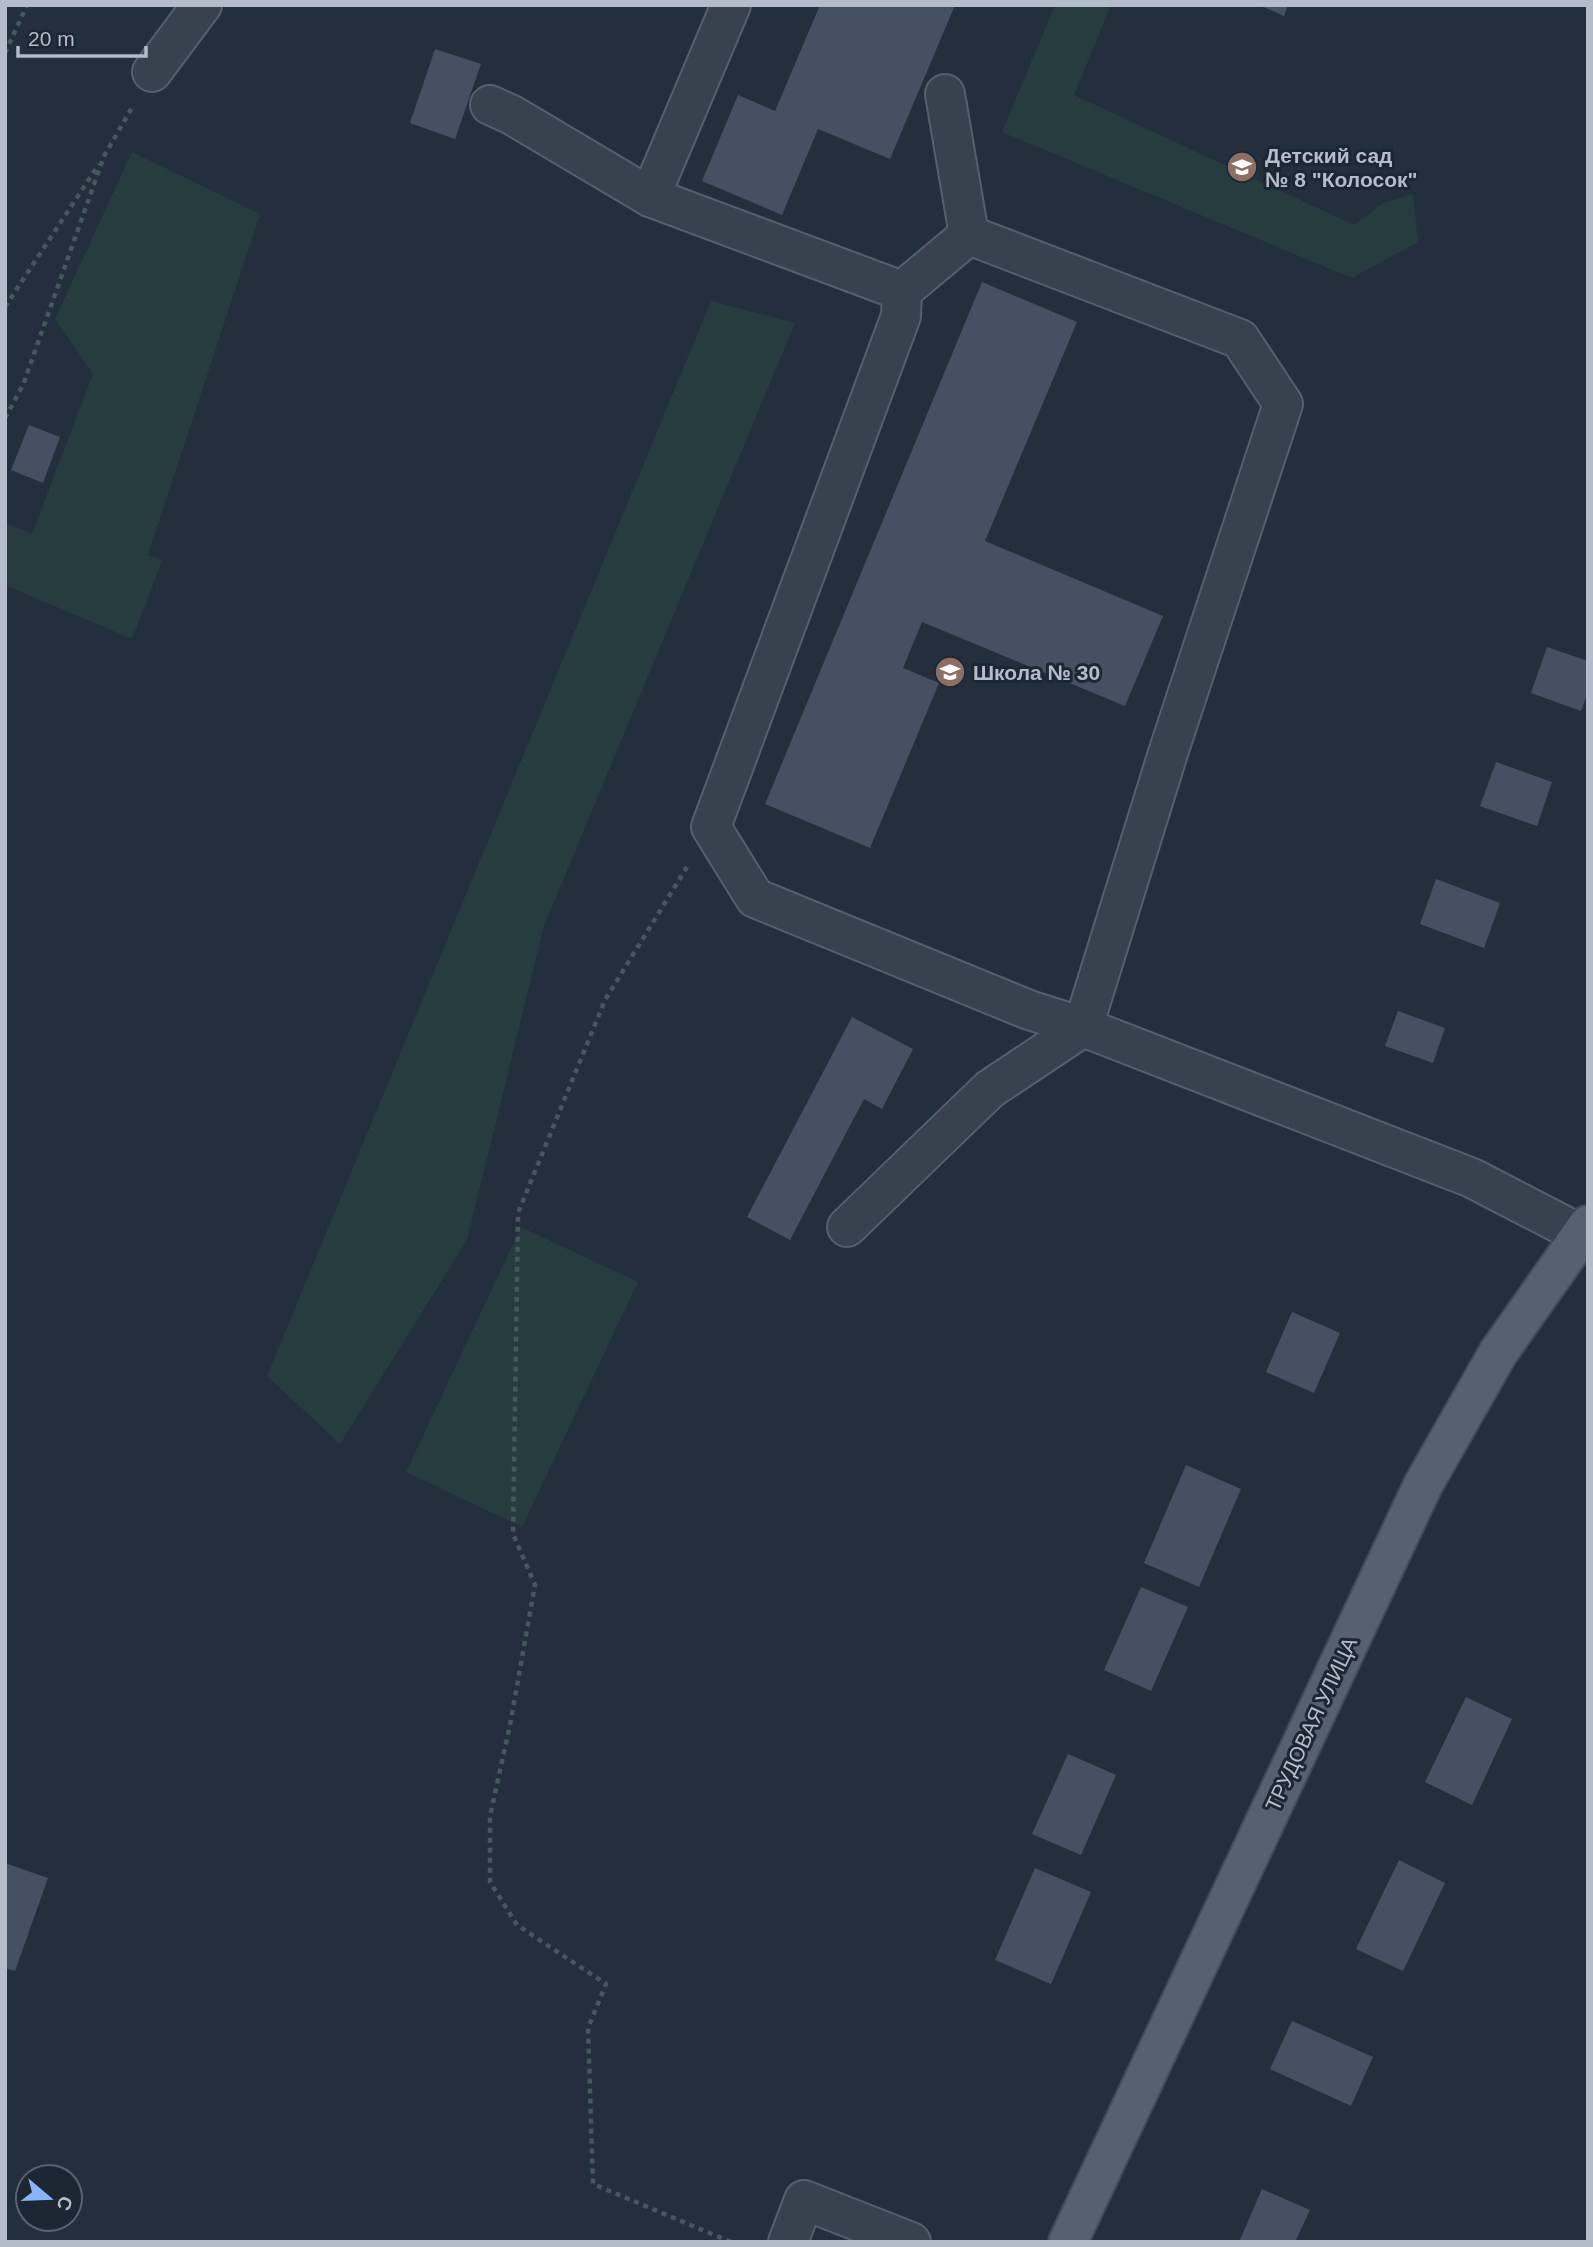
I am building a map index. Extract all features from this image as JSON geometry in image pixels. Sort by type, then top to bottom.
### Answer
[{"type":"main road","name":"ТРУДОВАЯ УЛИЦА","points":[[1068,2242],[1423,1485],[1498,1353],[1584,1230]]},
{"type":"street","points":[[152,72],[202,5]]},
{"type":"street","points":[[650,197],[731,5]]},
{"type":"street","points":[[945,94],[969,235]]},
{"type":"street","points":[[490,105],[512,115],[650,197],[902,291]]},
{"type":"street","points":[[969,235],[902,291],[901,316],[711,827],[755,898],[1029,1010],[1083,1027],[1472,1178],[1584,1230]]},
{"type":"street","points":[[848,1227],[990,1088],[1083,1027],[1168,753],[1283,404],[1240,339],[969,235]]},
{"type":"street","points":[[788,2242],[804,2200],[911,2242]]},
{"type":"path","points":[[5,53],[27,5]]},
{"type":"path","points":[[5,307],[104,156],[152,72]]},
{"type":"path","points":[[5,418],[23,385],[104,156]]},
{"type":"path","points":[[711,827],[605,1000],[518,1213],[513,1534],[535,1585],[510,1725],[490,1816],[490,1882],[517,1925],[606,1984],[588,2028],[593,2184],[731,2242]]},
{"type":"green space","points":[[1055,5],[1111,5],[1074,95],[1354,225],[1383,203],[1413,194],[1418,242],[1352,278],[1002,132]]},
{"type":"green space","points":[[132,152],[260,214],[148,555],[162,561],[132,639],[5,585],[5,523],[32,534],[93,374],[55,319]]},
{"type":"green space","points":[[711,301],[795,323],[544,926],[467,1240],[340,1444],[267,1376]]},
{"type":"green space","points":[[521,1227],[638,1282],[522,1527],[406,1472]]},
{"type":"building","points":[[820,5],[955,5],[890,159],[818,129],[782,215],[702,181],[738,95],[775,111]]},
{"type":"building","points":[[1259,5],[1288,5],[1284,16]]},
{"type":"building","points":[[435,49],[481,64],[455,139],[410,123]]},
{"type":"building","points":[[982,282],[1077,322],[985,541],[1163,616],[1125,706],[922,622],[903,668],[939,683],[870,848],[765,804]]},
{"type":"building","points":[[29,425],[60,437],[43,483],[11,470]]},
{"type":"building","points":[[1547,647],[1588,661],[1588,692],[1581,711],[1531,693]]},
{"type":"building","points":[[1496,762],[1552,782],[1537,826],[1480,806]]},
{"type":"building","points":[[1436,879],[1500,903],[1484,948],[1420,924]]},
{"type":"building","points":[[1398,1011],[1445,1028],[1433,1063],[1385,1046]]},
{"type":"building","points":[[852,1017],[913,1049],[882,1109],[864,1099],[790,1240],[747,1217]]},
{"type":"building","points":[[1292,1312],[1340,1333],[1314,1393],[1266,1372]]},
{"type":"building","points":[[1186,1465],[1241,1489],[1199,1587],[1144,1563]]},
{"type":"building","points":[[1141,1587],[1188,1607],[1151,1691],[1104,1670]]},
{"type":"building","points":[[1466,1697],[1512,1719],[1472,1805],[1425,1782]]},
{"type":"building","points":[[1068,1754],[1116,1775],[1081,1855],[1032,1834]]},
{"type":"building","points":[[1399,1860],[1445,1883],[1403,1971],[1356,1949]]},
{"type":"building","points":[[5,1863],[48,1878],[15,1971],[5,1968]]},
{"type":"building","points":[[1035,1868],[1091,1892],[1051,1984],[995,1960]]},
{"type":"building","points":[[1292,2021],[1373,2057],[1351,2106],[1270,2069]]},
{"type":"building","points":[[1262,2189],[1310,2210],[1295,2242],[1239,2242]]},
{"type":"place","name":"Детский сад № 8 \"Колосок\"","points":[[1242,167]]},
{"type":"place","name":"Школа № 30","points":[[950,672]]}]
